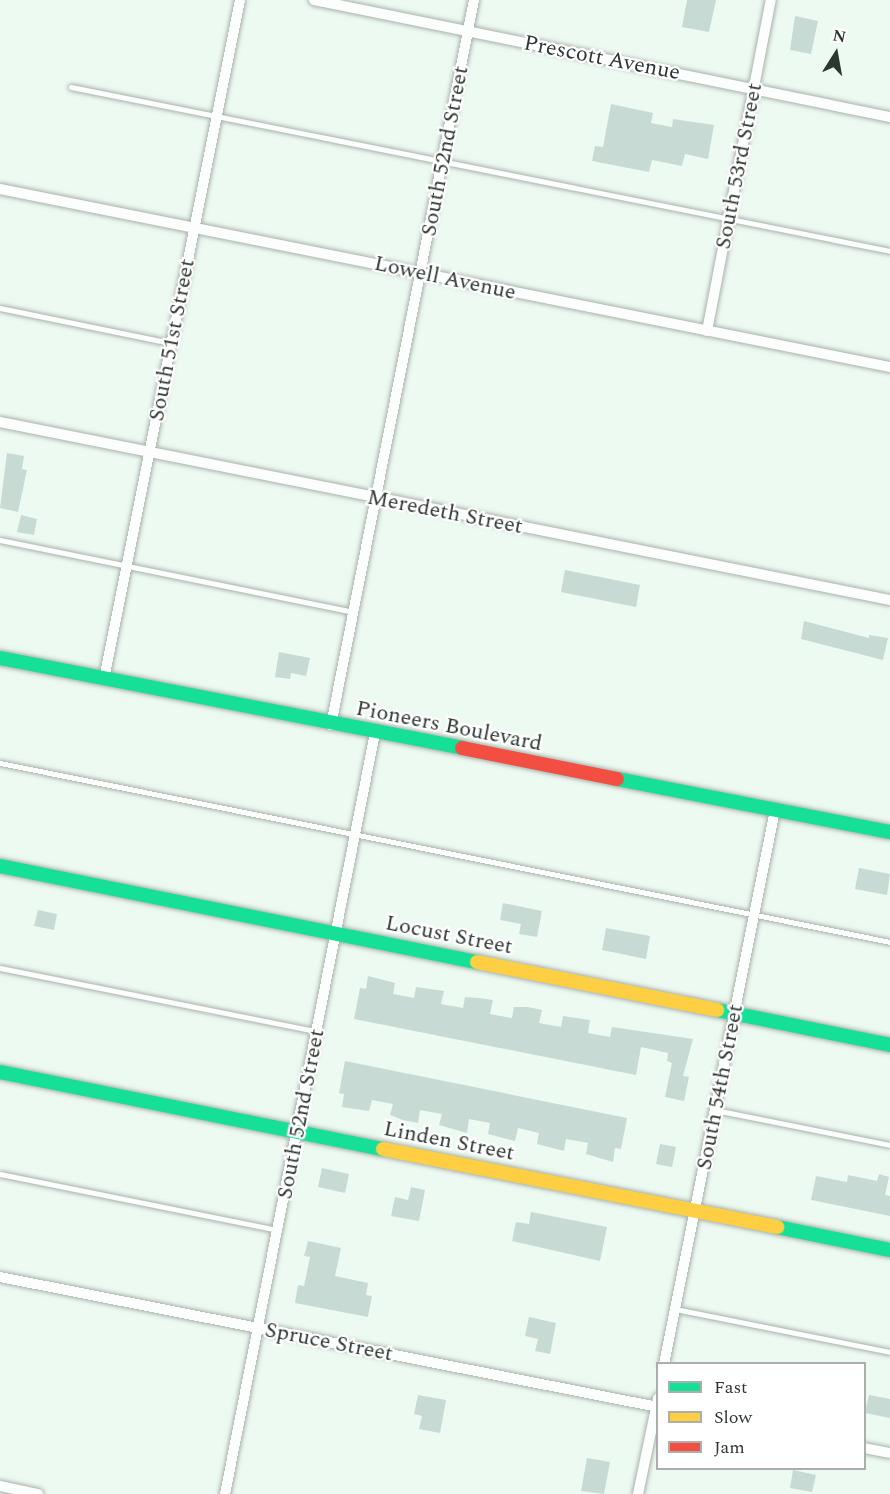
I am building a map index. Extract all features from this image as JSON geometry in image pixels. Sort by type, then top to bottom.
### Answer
[{"type":"street","name":"South 51st Street","points":[[104,679],[240,0]]},
{"type":"street","name":"Prescott Avenue","points":[[314,0],[890,117]]},
{"type":"street","name":"South 52nd Street","points":[[331,725],[422,273],[474,0]]},
{"type":"street","name":"South 53rd Street","points":[[707,331],[771,0]]},
{"type":"street","name":"Lowell Avenue","points":[[0,189],[890,368]]},
{"type":"street","name":"Meredeth Street","points":[[0,422],[890,600]]},
{"type":"street","name":"Pioneers Boulevard","points":[[0,658],[331,725],[890,832]]},
{"type":"street","name":"South 52nd Street","points":[[225,1494],[279,1230],[375,733]]},
{"type":"street","name":"South 54th Street","points":[[664,1362],[775,810]]},
{"type":"street","name":"Locust Street","points":[[0,866],[890,1045]]},
{"type":"street","name":"Linden Street","points":[[0,1072],[890,1250]]},
{"type":"street","name":"Spruce Street","points":[[0,1276],[656,1404]]},
{"type":"street","points":[[638,1494],[656,1409]]},
{"type":"street","points":[[866,1448],[890,1453]]},
{"type":"street","points":[[0,1486],[38,1494]]},
{"type":"lane","points":[[71,87],[216,118],[890,251]]},
{"type":"lane","points":[[0,308],[171,343]]},
{"type":"lane","points":[[0,540],[354,612]]},
{"type":"lane","points":[[0,763],[890,942]]},
{"type":"lane","points":[[0,969],[317,1030]]},
{"type":"lane","points":[[715,1110],[890,1144]]},
{"type":"lane","points":[[0,1174],[279,1230]]},
{"type":"lane","points":[[675,1309],[890,1352]]},
{"type":"building","points":[[687,0],[716,0],[709,32],[682,27]]},
{"type":"building","points":[[795,16],[818,21],[811,54],[790,50]]},
{"type":"building","points":[[611,104],[653,113],[651,123],[672,127],[673,119],[714,125],[708,159],[685,154],[682,166],[652,160],[649,172],[592,161],[595,146],[603,147]]},
{"type":"building","points":[[7,453],[24,456],[22,469],[27,470],[18,512],[0,508]]},
{"type":"building","points":[[21,515],[37,519],[34,535],[17,532]]},
{"type":"building","points":[[565,570],[640,585],[636,607],[561,592]]},
{"type":"building","points":[[804,621],[869,638],[869,635],[888,638],[883,660],[801,639]]},
{"type":"building","points":[[279,652],[310,658],[306,676],[291,673],[290,679],[275,677]]},
{"type":"building","points":[[859,868],[890,874],[887,895],[855,889]]},
{"type":"building","points":[[503,903],[542,911],[537,937],[519,934],[521,924],[500,920]]},
{"type":"building","points":[[38,910],[57,914],[54,930],[34,926]]},
{"type":"building","points":[[606,928],[650,936],[646,959],[602,950]]},
{"type":"building","points":[[368,976],[395,983],[393,994],[414,998],[416,987],[444,991],[441,1004],[463,1008],[465,997],[493,1000],[490,1014],[512,1018],[514,1007],[528,1007],[542,1010],[539,1023],[561,1027],[563,1016],[590,1020],[588,1033],[610,1037],[612,1027],[693,1039],[683,1076],[689,1077],[684,1101],[665,1097],[672,1063],[667,1061],[668,1053],[641,1047],[636,1075],[354,1019],[360,988],[366,989]]},
{"type":"building","points":[[345,1061],[627,1118],[621,1149],[615,1148],[613,1162],[586,1154],[588,1143],[566,1139],[564,1151],[537,1144],[539,1133],[518,1128],[515,1141],[488,1134],[490,1123],[469,1119],[467,1133],[439,1125],[442,1114],[420,1110],[418,1123],[390,1115],[393,1104],[372,1100],[369,1111],[342,1107],[344,1094],[339,1093]]},
{"type":"building","points":[[660,1144],[676,1147],[672,1167],[656,1164]]},
{"type":"building","points":[[322,1168],[349,1174],[345,1193],[318,1187]]},
{"type":"building","points":[[879,1174],[889,1177],[885,1195],[890,1196],[890,1216],[811,1200],[816,1176],[847,1182],[848,1175],[877,1181]]},
{"type":"building","points":[[411,1187],[425,1190],[419,1221],[391,1216],[395,1197],[408,1200]]},
{"type":"building","points":[[531,1212],[607,1227],[600,1261],[512,1241],[516,1222],[529,1224]]},
{"type":"building","points":[[308,1241],[341,1248],[335,1276],[368,1283],[366,1295],[372,1296],[368,1317],[295,1303],[298,1285],[304,1286],[310,1257],[304,1256]]},
{"type":"building","points":[[529,1317],[556,1323],[550,1354],[535,1351],[538,1339],[525,1336]]},
{"type":"building","points":[[418,1395],[446,1400],[440,1433],[419,1429],[422,1416],[414,1414]]},
{"type":"building","points":[[869,1395],[890,1399],[890,1418],[866,1413]]},
{"type":"building","points":[[587,1458],[610,1462],[604,1494],[581,1491]]},
{"type":"building","points":[[793,1470],[816,1475],[812,1492],[790,1488]]},
{"type":"traffic: fast","points":[[0,658],[462,748]]},
{"type":"traffic: fast","points":[[617,779],[890,832]]},
{"type":"traffic: fast","points":[[0,866],[477,962]]},
{"type":"traffic: fast","points":[[717,1010],[890,1045]]},
{"type":"traffic: fast","points":[[0,1072],[383,1149]]},
{"type":"traffic: fast","points":[[777,1227],[890,1250]]},
{"type":"traffic: slow","points":[[477,962],[717,1010]]},
{"type":"traffic: slow","points":[[383,1149],[777,1227]]},
{"type":"traffic: jam","points":[[462,748],[617,779]]}]
